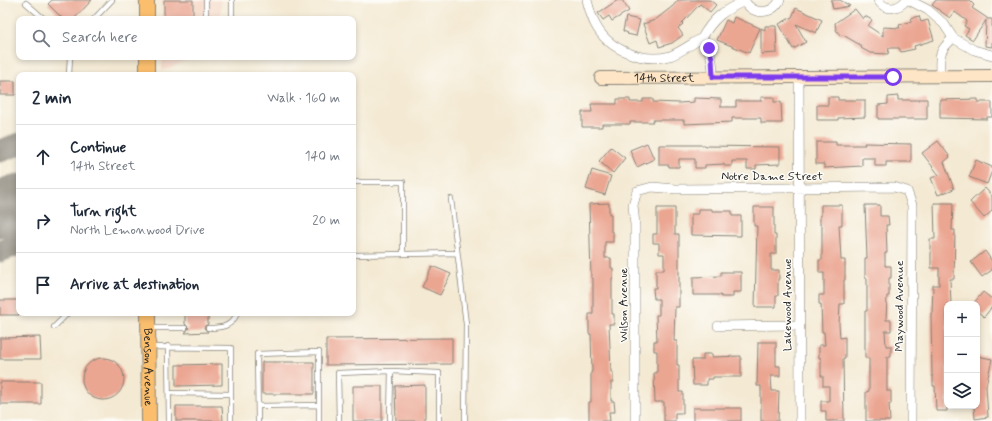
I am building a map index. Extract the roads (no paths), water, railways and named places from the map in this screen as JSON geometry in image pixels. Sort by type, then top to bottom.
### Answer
[{"type":"main road","points":[[147,0],[147,16]]},
{"type":"main road","points":[[147,60],[147,72]]},
{"type":"main road","name":"Benson Avenue","points":[[148,316],[149,421]]},
{"type":"street","points":[[587,0],[595,25],[603,35],[615,46],[640,56],[670,56],[702,38],[709,25],[720,14],[732,6],[744,1],[755,11],[762,12],[770,11],[776,7],[780,0]]},
{"type":"street","points":[[878,0],[884,6],[891,8],[903,4],[906,0]]},
{"type":"street","points":[[910,0],[928,10],[944,24],[953,38],[974,50],[992,55]]},
{"type":"street","points":[[702,38],[709,48],[712,58],[713,77]]},
{"type":"street","points":[[940,76],[941,51],[953,38]]},
{"type":"street","name":"14th Street","points":[[601,78],[992,76]]},
{"type":"street","name":"Lakewood Avenue","points":[[799,77],[800,421]]},
{"type":"street","name":"Notre Dame Street","points":[[637,191],[652,186],[676,189],[894,187],[907,191]]},
{"type":"street","name":"Wilson Avenue","points":[[635,421],[635,225],[633,205],[637,191]]},
{"type":"street","name":"Maywood Avenue","points":[[907,191],[912,205],[911,421]]},
{"type":"street","points":[[718,326],[800,325]]},
{"type":"lane","points":[[97,16],[112,0]]},
{"type":"lane","points":[[206,0],[206,16]]},
{"type":"lane","points":[[232,0],[232,16]]},
{"type":"lane","points":[[26,1],[41,16]]},
{"type":"lane","points":[[69,72],[70,60]]},
{"type":"lane","points":[[356,182],[403,182],[404,254]]},
{"type":"lane","points":[[451,199],[466,324],[465,421]]},
{"type":"lane","points":[[356,255],[457,253]]},
{"type":"lane","points":[[54,327],[65,316]]},
{"type":"lane","points":[[208,328],[220,328],[226,326],[231,322],[234,316]]},
{"type":"lane","points":[[148,328],[185,328]]},
{"type":"lane","points":[[168,346],[169,421]]},
{"type":"lane","points":[[148,347],[168,346],[231,348],[231,421]]},
{"type":"lane","points":[[258,421],[257,354],[319,352],[319,421]]},
{"type":"lane","points":[[390,421],[391,371]]},
{"type":"lane","points":[[339,421],[338,373],[391,371],[439,373],[439,421]]},
{"type":"lane","points":[[169,393],[231,394]]},
{"type":"lane","points":[[258,406],[319,406]]}]
